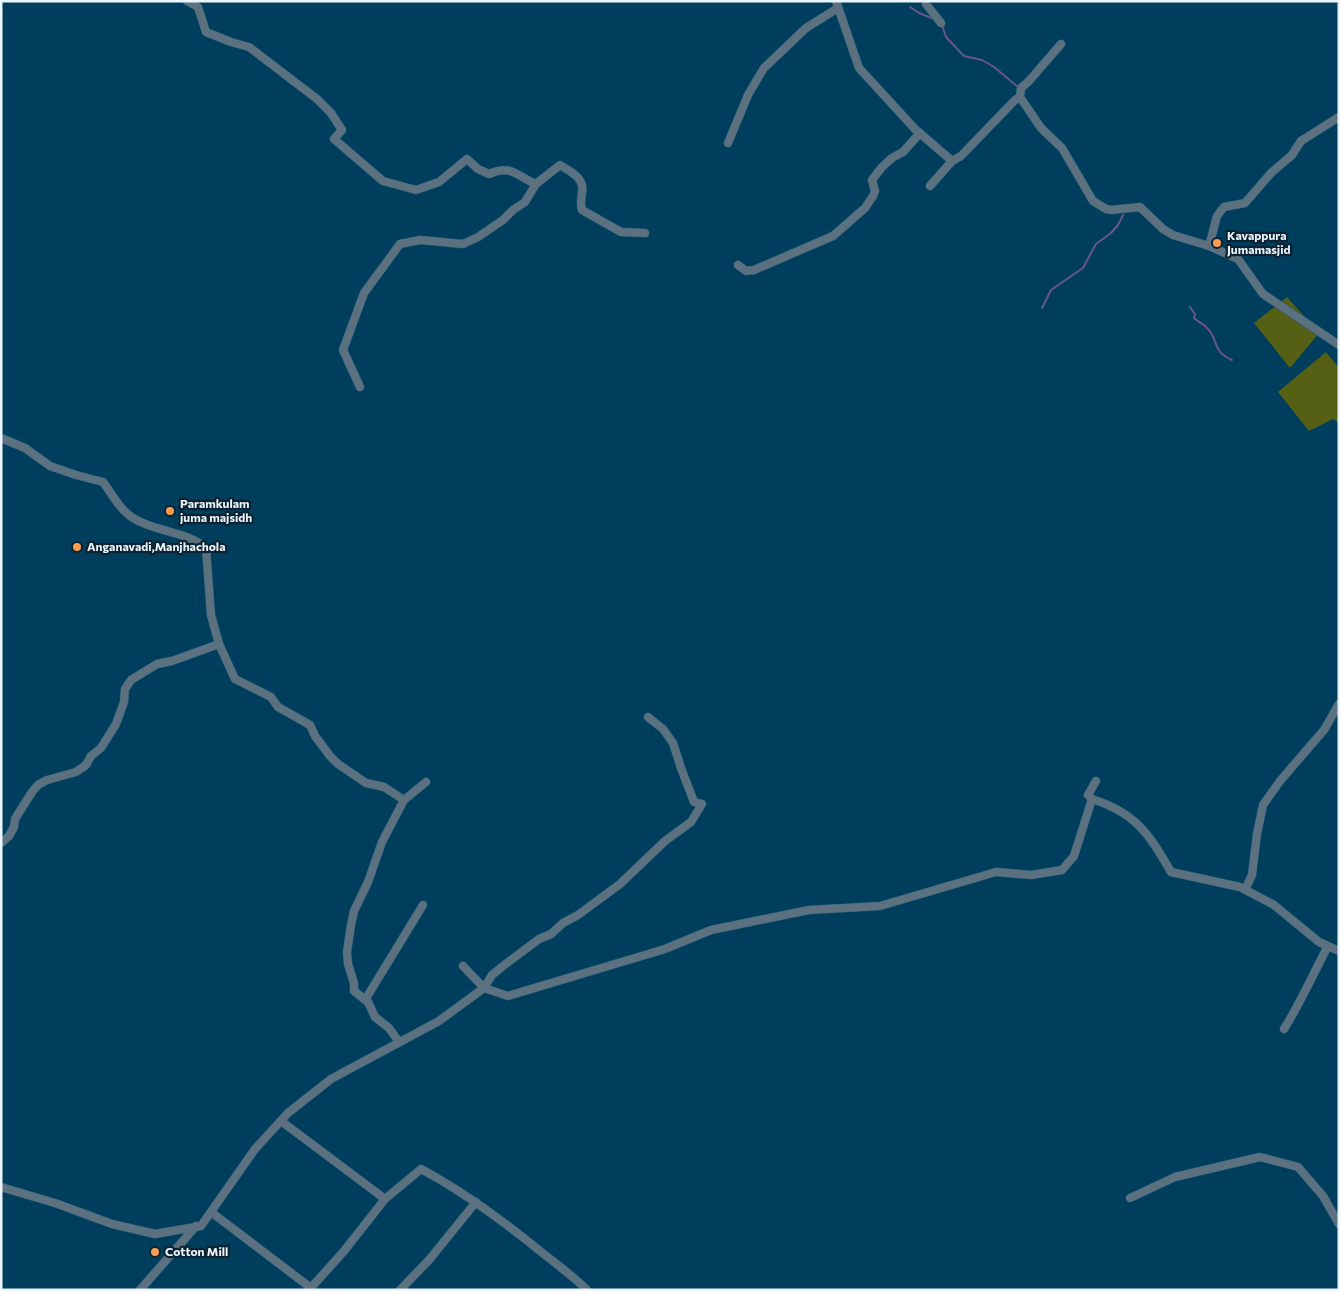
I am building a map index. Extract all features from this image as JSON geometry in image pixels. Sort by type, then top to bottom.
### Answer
[{"type":"street","points":[[187,1],[198,8],[206,32],[231,42],[249,46],[317,99],[331,113],[342,130],[334,139],[383,181],[416,190],[439,182],[467,159],[478,170],[489,174],[500,169],[511,170],[525,180],[536,184]]},
{"type":"street","points":[[926,4],[941,24]]},
{"type":"street","points":[[728,143],[748,95],[764,68],[806,28],[837,5],[859,68],[920,133],[952,161]]},
{"type":"street","points":[[1061,44],[1021,88],[1020,97],[1041,128],[1062,148],[1093,201],[1111,210],[1140,207],[1173,235],[1210,243],[1238,259],[1263,294],[1339,345]]},
{"type":"street","points":[[930,186],[952,161],[961,156],[1020,97]]},
{"type":"street","points":[[1210,243],[1217,216],[1224,207],[1245,203],[1271,173],[1292,156],[1301,141],[1339,117]]},
{"type":"street","points":[[738,265],[746,271],[754,270],[833,236],[865,208],[874,196],[875,191],[872,180],[882,167],[892,158],[903,152],[920,133]]},
{"type":"street","points":[[360,387],[343,350],[364,292],[400,244],[420,240],[462,244],[478,237],[525,202],[536,184],[560,165],[582,182],[583,190],[580,205],[582,210],[621,232],[645,233]]},
{"type":"street","points":[[1,438],[25,448],[50,466],[76,476],[102,482],[121,508],[133,518],[159,529],[197,541],[206,548],[212,615],[219,644],[235,679],[271,697],[278,707],[310,725],[315,736],[338,764],[366,783],[384,787],[404,800]]},
{"type":"street","points":[[1,843],[9,836],[14,827],[15,818],[38,785],[47,780],[76,772],[86,765],[91,756],[101,748],[116,724],[124,702],[125,689],[131,680],[157,664],[172,661],[219,644]]},
{"type":"street","points":[[1245,890],[1252,875],[1263,805],[1296,761],[1324,730],[1339,704]]},
{"type":"street","points":[[1,1187],[55,1203],[112,1224],[156,1234],[201,1226],[255,1149],[288,1113],[331,1079],[439,1021],[484,988],[492,976],[503,966],[620,884],[665,840],[691,822],[702,804],[694,802],[674,743],[663,729],[648,717]]},
{"type":"street","points":[[1096,781],[1088,795],[1092,799],[1113,806],[1144,829],[1171,872],[1240,886],[1274,905],[1319,942],[1339,951]]},
{"type":"street","points":[[399,1042],[389,1028],[375,1017],[368,1002],[354,991],[347,952],[351,925],[382,842],[404,800],[426,782]]},
{"type":"street","points":[[463,966],[484,988],[508,996],[665,949],[710,930],[808,910],[880,906],[996,872],[1031,875],[1062,870],[1074,856],[1092,799]]},
{"type":"street","points":[[365,1000],[422,905]]},
{"type":"street","points":[[1284,1029],[1300,1004],[1308,983],[1328,946]]},
{"type":"street","points":[[280,1122],[385,1199]]},
{"type":"street","points":[[1130,1198],[1175,1177],[1260,1157],[1298,1167],[1323,1196],[1339,1224]]},
{"type":"street","points":[[211,1212],[310,1289],[344,1251],[385,1199],[422,1169],[457,1188],[520,1235],[587,1290]]},
{"type":"street","points":[[400,1290],[429,1260],[476,1202]]},
{"type":"street","points":[[140,1290],[196,1226]]},
{"type":"green space","points":[[1287,297],[1319,333],[1290,368],[1254,323]]},
{"type":"green space","points":[[1326,352],[1339,368],[1339,423],[1333,419],[1309,431],[1278,392]]},
{"type":"waterway","points":[[910,7],[934,19]]},
{"type":"waterway","points":[[942,25],[946,37],[964,56],[982,60],[994,67],[1018,87]]},
{"type":"waterway","points":[[1042,308],[1051,290],[1083,268],[1096,244],[1111,233],[1123,215]]},
{"type":"waterway","points":[[1190,307],[1195,314],[1194,318],[1211,332],[1221,353],[1232,360]]},
{"type":"place","name":"Kavappura Jumamasjid","points":[[1217,243]]},
{"type":"place","name":"Paramkulam juma majsidh","points":[[170,511]]},
{"type":"place","name":"Anganavadi,Manjhachola","points":[[77,547]]},
{"type":"place","name":"Cotton Mill","points":[[155,1252]]}]
